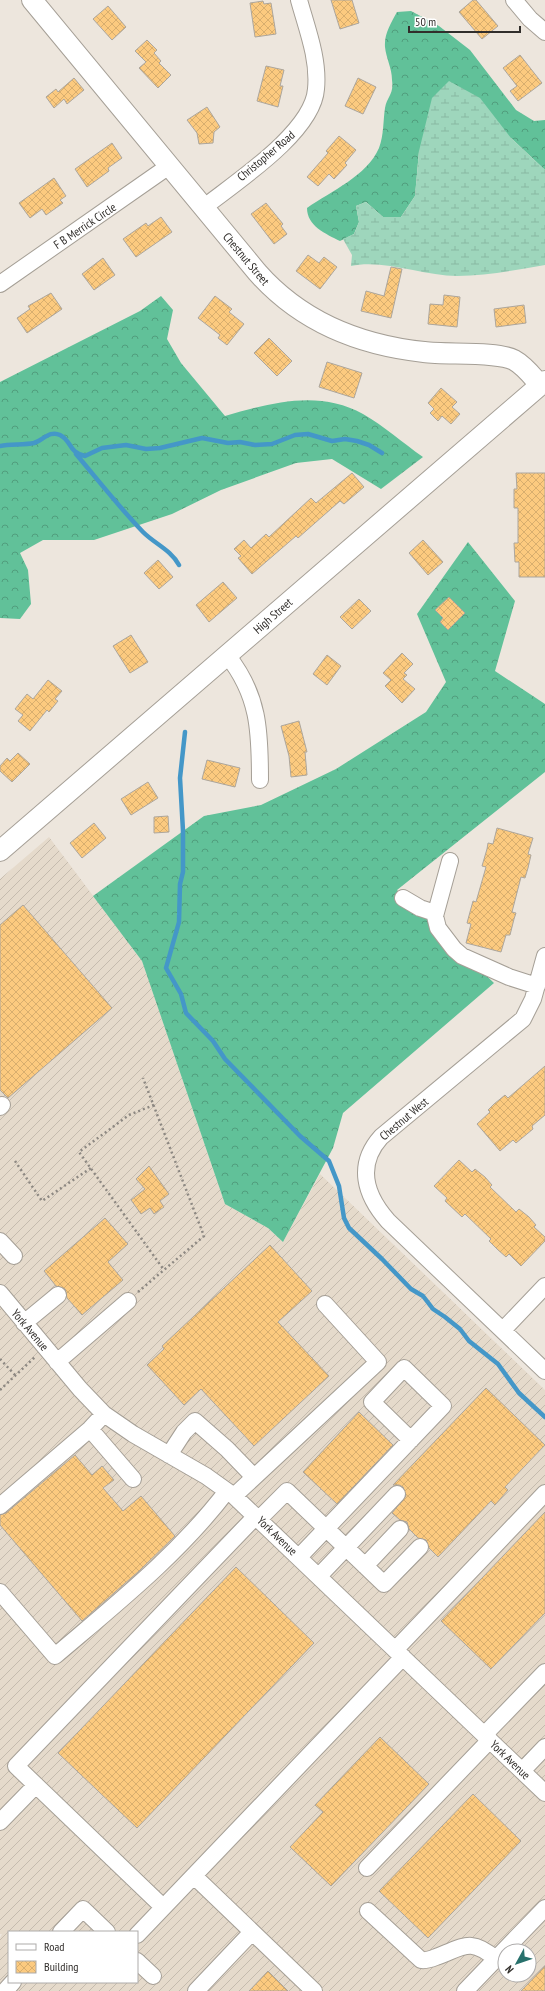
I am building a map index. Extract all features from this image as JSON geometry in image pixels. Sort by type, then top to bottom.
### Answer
[{"type":"main road","name":"Chestnut Street","points":[[32,0],[203,208],[273,290],[292,306],[313,320],[352,338],[382,346],[425,352],[507,357],[521,365],[543,386]]},
{"type":"main road","name":"High Street","points":[[0,851],[543,386]]},
{"type":"street","name":"Christopher Road","points":[[203,208],[285,142],[300,127],[310,110],[316,91],[316,69],[313,50],[299,0]]},
{"type":"street","points":[[514,0],[530,19],[545,32]]},
{"type":"street","name":"F B Merrick Circle","points":[[0,284],[169,166]]},
{"type":"street","points":[[227,656],[242,677],[254,704],[258,722],[260,743],[260,780]]},
{"type":"street","points":[[450,861],[435,913],[436,925],[457,952],[509,977],[537,986]]},
{"type":"street","points":[[403,898],[420,908],[435,913]]},
{"type":"street","name":"Chestnut West","points":[[545,956],[537,986],[527,1013],[518,1024],[381,1137],[371,1150],[366,1165],[365,1174],[369,1192],[382,1214],[545,1371]]},
{"type":"street","points":[[0,1241],[14,1256]]},
{"type":"street","points":[[503,1330],[545,1286]]},
{"type":"street","name":"York Avenue","points":[[0,1293],[57,1362],[104,1414],[133,1434],[206,1476],[231,1494],[319,1576],[545,1793]]},
{"type":"street","points":[[24,1323],[58,1294]]},
{"type":"street","points":[[57,1362],[128,1302]]},
{"type":"street","points":[[0,1592],[55,1656],[173,1553],[231,1494],[254,1477],[378,1362],[325,1304]]},
{"type":"street","points":[[299,1557],[326,1528],[411,1440],[443,1406],[404,1368],[372,1402],[411,1440]]},
{"type":"street","points":[[0,1506],[90,1429],[104,1414]]},
{"type":"street","points":[[169,1455],[184,1432],[195,1421],[227,1449],[254,1477]]},
{"type":"street","points":[[90,1429],[133,1479]]},
{"type":"street","points":[[163,1908],[16,1766],[258,1518],[287,1491],[384,1584],[420,1547]]},
{"type":"street","points":[[138,1934],[194,1876],[545,1493]]},
{"type":"street","points":[[319,1576],[397,1494]]},
{"type":"street","points":[[365,1566],[400,1529]]},
{"type":"street","points":[[367,1868],[487,1738],[545,1672]]},
{"type":"street","points":[[522,1771],[545,1747]]},
{"type":"street","points":[[0,1822],[36,1785]]},
{"type":"street","points":[[194,1876],[314,1991]]},
{"type":"street","points":[[465,1991],[545,1908]]},
{"type":"street","points":[[62,1931],[83,1909],[106,1931]]},
{"type":"street","points":[[368,1911],[421,1960],[428,1960],[471,1945],[480,1947],[496,1959]]},
{"type":"street","points":[[196,1991],[252,1932]]},
{"type":"street","points":[[138,1962],[153,1976]]},
{"type":"street","points":[[5,1991],[12,1983]]},
{"type":"path","points":[[128,1302],[204,1236],[143,1078]]},
{"type":"path","points":[[154,1105],[129,1115],[79,1152],[164,1270]]},
{"type":"path","points":[[15,1161],[42,1201],[90,1168]]},
{"type":"path","points":[[0,1390],[45,1348]]},
{"type":"path","points":[[0,1359],[15,1375]]},
{"type":"shaded area","points":[[49,837],[142,961],[225,1204],[268,1228],[283,1242],[320,1174],[545,1390],[545,1991],[0,1991],[0,1938],[2,1934],[0,1934],[0,879]]},
{"type":"green space","points":[[411,11],[439,26],[470,50],[516,110],[534,121],[545,120],[545,170],[511,138],[419,151],[415,196],[401,217],[383,217],[366,202],[356,206],[359,222],[354,234],[340,241],[318,229],[314,225],[310,220],[307,208],[357,175],[366,167],[379,148],[383,133],[385,108],[392,89],[391,71],[385,47],[388,29],[397,12]]},
{"type":"green space","points":[[449,81],[480,98],[511,138],[545,170],[545,265],[512,271],[468,276],[444,275],[390,266],[364,264],[351,266],[352,255],[343,239],[354,234],[359,222],[356,206],[366,202],[383,217],[401,217],[415,196],[419,151],[432,98]]},
{"type":"green space","points":[[161,296],[173,310],[167,339],[181,363],[225,416],[277,403],[312,400],[329,402],[346,406],[363,414],[386,429],[423,457],[381,489],[332,459],[296,463],[221,490],[172,514],[94,540],[43,540],[20,553],[28,570],[31,604],[20,619],[0,618],[0,382],[140,311]]},
{"type":"green space","points":[[468,542],[515,601],[495,671],[545,704],[545,772],[397,890],[494,983],[343,1113],[333,1148],[283,1242],[268,1228],[225,1204],[142,961],[93,896],[204,816],[261,805],[336,769],[426,712],[446,682],[417,614]]},
{"type":"building","points":[[331,0],[352,0],[359,23],[340,29]]},
{"type":"building","points":[[473,0],[476,0],[498,26],[482,39],[459,12]]},
{"type":"building","points":[[263,1],[264,4],[271,3],[276,34],[255,37],[250,3]]},
{"type":"building","points":[[108,6],[126,27],[112,40],[93,19]]},
{"type":"building","points":[[147,40],[157,50],[154,53],[161,61],[159,63],[171,75],[158,88],[139,68],[146,62],[135,51]]},
{"type":"building","points":[[520,55],[542,83],[518,101],[510,91],[517,86],[503,68]]},
{"type":"building","points":[[266,66],[284,70],[280,86],[283,86],[278,107],[257,101]]},
{"type":"building","points":[[74,78],[84,90],[67,104],[64,99],[54,108],[46,97],[56,89],[58,92]]},
{"type":"building","points":[[358,78],[376,87],[363,114],[345,106]]},
{"type":"building","points":[[207,107],[220,127],[214,132],[213,143],[199,144],[197,133],[187,120]]},
{"type":"building","points":[[339,136],[356,150],[345,163],[347,165],[334,179],[329,174],[318,186],[307,177],[328,153],[326,151]]},
{"type":"building","points":[[112,143],[122,158],[108,168],[109,171],[87,187],[75,169]]},
{"type":"building","points":[[54,178],[66,196],[60,200],[63,203],[46,215],[42,209],[30,218],[19,203]]},
{"type":"building","points":[[266,203],[283,224],[281,226],[287,234],[274,244],[251,214]]},
{"type":"building","points":[[161,217],[172,232],[136,257],[123,239],[146,223],[148,226]]},
{"type":"building","points":[[308,255],[319,263],[324,257],[337,267],[320,289],[296,271]]},
{"type":"building","points":[[103,258],[115,275],[94,290],[82,274]]},
{"type":"building","points":[[391,267],[402,269],[391,318],[361,311],[366,291],[384,296]]},
{"type":"building","points":[[51,293],[62,309],[27,333],[17,318],[30,309],[28,306]]},
{"type":"building","points":[[444,295],[460,297],[457,327],[428,324],[430,304],[443,305]]},
{"type":"building","points":[[215,296],[232,309],[229,312],[244,324],[227,345],[218,338],[220,335],[198,318]]},
{"type":"building","points":[[524,305],[526,323],[496,327],[494,309]]},
{"type":"building","points":[[269,338],[292,361],[277,376],[254,353]]},
{"type":"building","points":[[327,362],[362,373],[354,398],[319,387]]},
{"type":"building","points":[[441,388],[457,402],[452,407],[460,414],[451,424],[442,416],[438,421],[430,413],[434,409],[428,403]]},
{"type":"building","points":[[352,473],[364,487],[344,504],[340,501],[298,538],[296,536],[252,574],[238,558],[241,556],[234,549],[244,540],[251,548],[266,534],[269,537],[311,498],[316,503]]},
{"type":"building","points":[[516,473],[545,473],[545,577],[519,577],[519,562],[515,562],[514,543],[518,543],[518,508],[514,508],[514,489],[517,489]]},
{"type":"building","points":[[423,540],[443,562],[428,575],[409,553]]},
{"type":"building","points":[[158,560],[173,577],[159,589],[144,573]]},
{"type":"building","points":[[223,582],[237,598],[209,622],[196,605]]},
{"type":"building","points":[[449,597],[465,613],[448,630],[440,622],[443,618],[435,610]]},
{"type":"building","points":[[359,599],[371,611],[352,629],[340,617]]},
{"type":"building","points":[[131,635],[148,662],[130,673],[113,646]]},
{"type":"building","points":[[402,653],[413,664],[404,673],[407,675],[403,679],[415,689],[402,703],[385,686],[391,680],[383,673]]},
{"type":"building","points":[[327,655],[341,666],[327,685],[313,674]]},
{"type":"building","points":[[48,680],[62,691],[55,699],[58,701],[49,712],[47,710],[30,731],[18,721],[23,715],[15,709],[27,694],[33,699]]},
{"type":"building","points":[[299,721],[307,752],[305,752],[307,775],[291,777],[289,756],[281,726]]},
{"type":"building","points":[[18,753],[30,764],[12,782],[0,771],[0,766],[7,758],[10,761]]},
{"type":"building","points":[[207,760],[240,768],[235,787],[202,779]]},
{"type":"building","points":[[148,782],[158,798],[131,815],[121,799]]},
{"type":"building","points":[[168,816],[169,832],[154,833],[154,817]]},
{"type":"building","points":[[94,823],[106,838],[82,858],[70,843]]},
{"type":"building","points":[[497,828],[533,838],[528,854],[531,855],[528,868],[525,878],[521,877],[512,912],[516,913],[510,935],[506,935],[501,952],[466,943],[471,924],[467,923],[473,901],[476,902],[486,867],[482,866],[488,843],[493,844]]},
{"type":"building","points":[[23,905],[112,1008],[8,1098],[0,1090],[0,925]]},
{"type":"building","points":[[545,1066],[545,1115],[532,1126],[533,1129],[516,1143],[513,1140],[500,1151],[477,1124],[490,1112],[488,1110],[494,1104],[505,1095],[508,1098]]},
{"type":"building","points":[[459,1160],[472,1172],[475,1169],[485,1177],[492,1185],[490,1187],[516,1212],[519,1209],[529,1217],[536,1225],[534,1227],[545,1237],[545,1241],[521,1266],[509,1254],[506,1257],[497,1249],[489,1241],[491,1239],[465,1214],[462,1217],[445,1201],[447,1198],[434,1186]]},
{"type":"building","points":[[149,1166],[169,1194],[160,1201],[164,1207],[154,1214],[150,1208],[141,1214],[131,1200],[145,1189],[136,1179]]},
{"type":"building","points":[[105,1218],[128,1244],[108,1262],[123,1280],[82,1315],[67,1298],[65,1289],[56,1286],[44,1271]]},
{"type":"building","points":[[270,1245],[312,1291],[278,1322],[329,1376],[254,1446],[201,1389],[184,1405],[147,1365],[164,1349],[162,1346]]},
{"type":"building","points":[[486,1388],[545,1445],[505,1487],[508,1490],[495,1505],[491,1501],[438,1557],[429,1548],[426,1540],[418,1538],[409,1529],[407,1522],[400,1520],[392,1513],[406,1496],[403,1487],[393,1485]]},
{"type":"building","points":[[359,1412],[393,1445],[337,1504],[303,1472]]},
{"type":"building","points":[[75,1455],[92,1475],[102,1466],[114,1480],[103,1488],[123,1511],[141,1496],[175,1536],[139,1571],[82,1621],[0,1525],[0,1515],[6,1513]]},
{"type":"building","points":[[545,1512],[545,1613],[491,1669],[441,1621]]},
{"type":"building","points":[[236,1567],[314,1643],[137,1828],[58,1753]]},
{"type":"building","points":[[380,1737],[429,1784],[331,1886],[290,1847],[323,1812],[315,1805]]},
{"type":"building","points":[[473,1794],[521,1841],[428,1938],[379,1891]]},
{"type":"building","points":[[545,1966],[545,1991],[521,1991],[529,1983],[537,1983],[537,1974]]},
{"type":"building","points":[[268,1971],[288,1991],[249,1991]]},
{"type":"waterway","points":[[0,446],[34,443],[50,435],[56,434],[64,437],[76,452],[85,456],[102,448],[126,445],[146,449],[160,448],[202,438],[228,443],[240,442],[255,445],[272,444],[295,435],[308,434],[332,441],[345,439],[357,441],[369,445],[382,453]]},
{"type":"waterway","points":[[76,454],[134,523],[172,555],[179,565]]},
{"type":"waterway","points":[[185,732],[180,778],[183,831],[183,872],[180,884],[179,922],[166,968],[181,994],[186,1013],[213,1041],[225,1059],[300,1136],[329,1161],[339,1186],[344,1218],[349,1228],[411,1289],[423,1296],[433,1309],[460,1329],[469,1341],[498,1364],[519,1393],[545,1417]]}]
